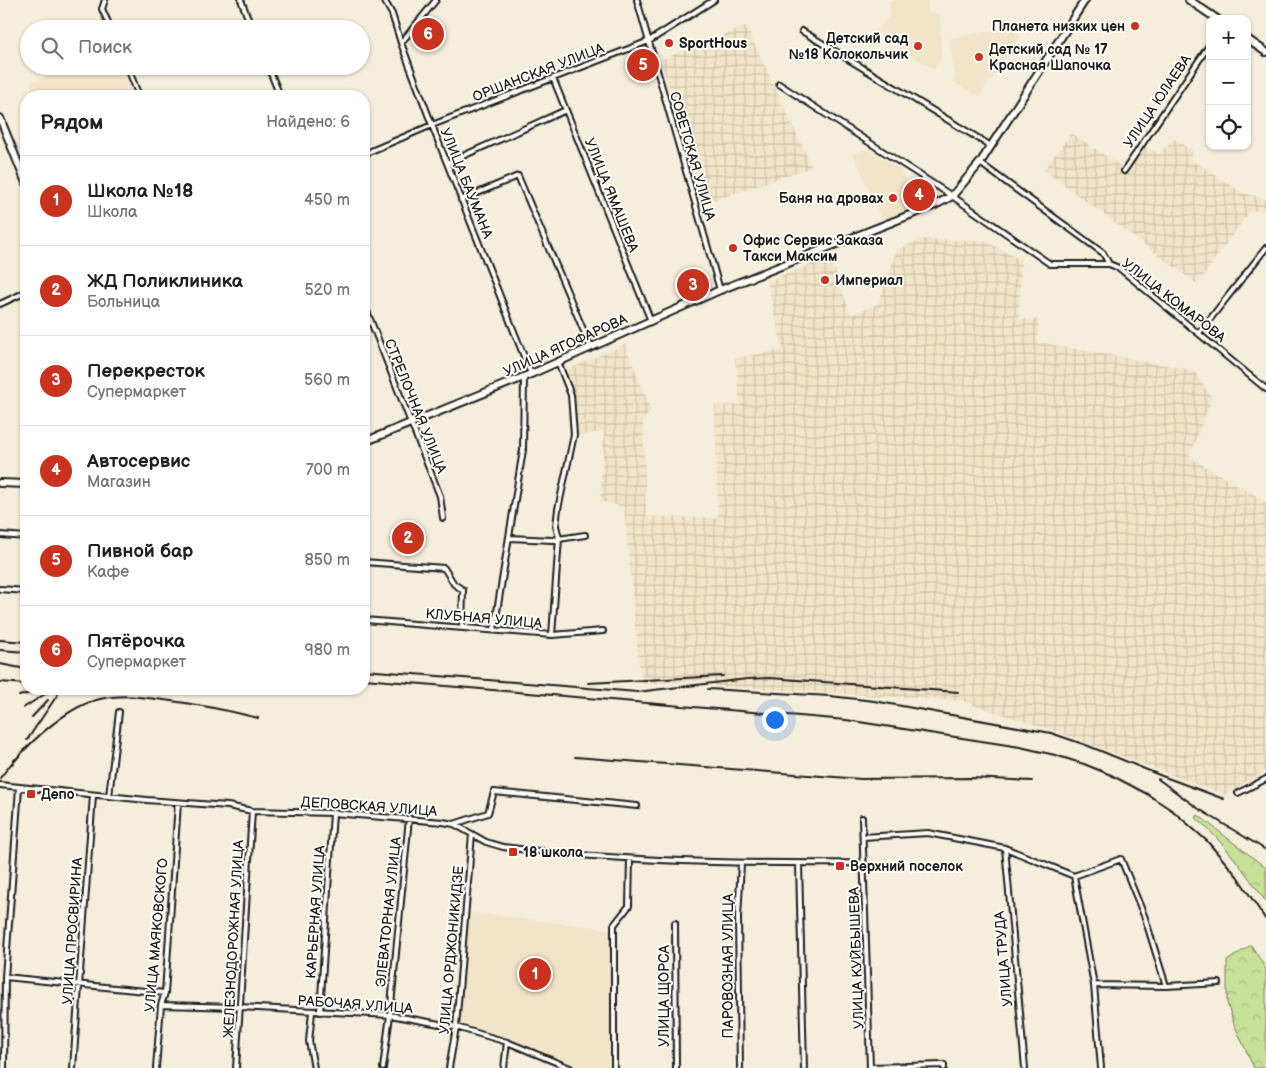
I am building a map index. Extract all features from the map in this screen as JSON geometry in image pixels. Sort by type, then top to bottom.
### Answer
[{"type":"main road","points":[[952,196],[992,146],[1085,0]]},
{"type":"main road","points":[[1190,0],[1211,15]]},
{"type":"main road","points":[[1251,42],[1266,52]]},
{"type":"main road","points":[[0,118],[20,168]]},
{"type":"main road","name":"УЛИЦА ЯГОФАРОВА","points":[[370,440],[524,377],[720,290],[935,205],[952,196]]},
{"type":"main road","points":[[0,484],[20,484]]},
{"type":"street","points":[[105,0],[102,9],[107,20]]},
{"type":"street","points":[[241,0],[249,20]]},
{"type":"street","name":"УЛИЦА БАУМАНА","points":[[384,0],[392,14],[432,125],[531,374]]},
{"type":"street","points":[[401,43],[436,0]]},
{"type":"street","name":"СОВЕТСКАЯ УЛИЦА","points":[[637,0],[720,290]]},
{"type":"street","name":"ОРШАНСКАЯ УЛИЦА","points":[[370,151],[432,125],[649,41],[714,0]]},
{"type":"street","points":[[802,31],[992,146]]},
{"type":"street","name":"УЛИЦА ЮЛАЕВА","points":[[1124,171],[1206,50]]},
{"type":"street","points":[[130,75],[136,90]]},
{"type":"street","points":[[272,75],[278,90]]},
{"type":"street","name":"УЛИЦА ЯМАШЕВА","points":[[553,78],[651,321]]},
{"type":"street","name":"УЛИЦА КОМАРОВА","points":[[779,84],[952,196],[1050,264],[1109,264],[1119,268],[1266,388]]},
{"type":"street","points":[[447,163],[566,110]]},
{"type":"street","points":[[980,163],[1103,253],[1109,264]]},
{"type":"street","points":[[461,200],[518,176],[591,348]]},
{"type":"street","points":[[1199,334],[1266,248]]},
{"type":"street","points":[[0,304],[20,295]]},
{"type":"street","name":"СТРЕЛОЧНАЯ УЛИЦА","points":[[370,319],[440,496],[443,518]]},
{"type":"street","points":[[552,635],[559,538],[556,526],[574,435],[571,394],[558,362]]},
{"type":"street","points":[[494,630],[523,450],[524,377]]},
{"type":"street","points":[[0,535],[20,536]]},
{"type":"street","points":[[510,538],[552,540],[585,535]]},
{"type":"street","points":[[370,562],[444,568],[454,584],[463,590],[462,628]]},
{"type":"street","points":[[0,589],[20,591]]},
{"type":"street","name":"КЛУБНАЯ УЛИЦА","points":[[370,620],[552,635],[603,632]]},
{"type":"street","points":[[109,796],[119,712]]},
{"type":"street","points":[[1238,793],[1266,779]]},
{"type":"street","name":"ДЕПОВСКАЯ УЛИЦА","points":[[0,785],[19,788],[25,786],[178,803],[228,806],[252,811],[333,813],[409,818],[454,824],[486,842],[503,847],[630,859],[741,864],[864,863]]},
{"type":"street","points":[[4,1068],[2,999],[19,788]]},
{"type":"street","points":[[454,824],[488,813],[494,792],[637,806]]},
{"type":"street","name":"УЛИЦА ПРОСВИРИНА","points":[[73,1068],[93,795]]},
{"type":"street","name":"УЛИЦА МАЯКОВСКОГО","points":[[156,1068],[161,1006],[165,993],[178,803]]},
{"type":"street","name":"ЖЕЛЕЗНОДОРОЖНАЯ УЛИЦА","points":[[236,1068],[252,811]]},
{"type":"street","name":"КАРЬЕРНАЯ УЛИЦА","points":[[320,1012],[333,813]]},
{"type":"street","name":"ЭЛЕВАТОРНАЯ УЛИЦА","points":[[383,1068],[409,818]]},
{"type":"street","name":"УЛИЦА КУЙБЫШЕВА","points":[[862,818],[870,1067]]},
{"type":"street","points":[[863,837],[928,833],[1004,848],[1074,876],[1121,859],[1145,918],[1166,986]]},
{"type":"street","name":"УЛИЦА ОРДЖОНИКИДЗЕ","points":[[449,1068],[456,1027],[472,834]]},
{"type":"street","name":"УЛИЦА ТРУДА","points":[[1004,848],[1025,1068]]},
{"type":"street","points":[[614,1068],[614,925],[629,906],[630,859]]},
{"type":"street","name":"ПАРОВОЗНАЯ УЛИЦА","points":[[740,1068],[738,917],[741,864]]},
{"type":"street","points":[[799,864],[804,1068]]},
{"type":"street","points":[[1074,876],[1094,985],[1101,1068]]},
{"type":"street","name":"УЛИЦА ЩОРСА","points":[[675,923],[676,1068]]},
{"type":"street","points":[[5,977],[165,993]]},
{"type":"street","points":[[1094,985],[1166,986],[1219,983]]},
{"type":"street","name":"РАБОЧАЯ УЛИЦА","points":[[161,1006],[240,1007],[390,1015],[456,1027],[507,1042],[570,1068]]},
{"type":"street","points":[[312,1012],[309,1042],[314,1068]]},
{"type":"street","points":[[504,1068],[507,1042]]},
{"type":"street","points":[[870,1067],[944,1067]]},
{"type":"shaded area","name":"Детский сад №18 Колокольчик","points":[[890,0],[928,0],[928,13],[940,13],[941,58],[934,69],[874,33],[890,15]]},
{"type":"shaded area","points":[[746,26],[812,167],[706,203],[660,60]]},
{"type":"shaded area","name":"Детский сад № 17 Красная Шапочка","points":[[1006,27],[1021,36],[979,97],[952,81],[955,76],[949,39]]},
{"type":"shaded area","points":[[50,75],[125,75],[131,90],[33,90],[30,83]]},
{"type":"shaded area","points":[[1071,133],[1124,168],[1140,144],[1159,154],[1174,139],[1193,151],[1190,159],[1243,193],[1266,199],[1266,211],[1250,211],[1197,284],[1044,170]]},
{"type":"shaded area","points":[[867,149],[901,170],[917,207],[882,220],[853,153]]},
{"type":"shaded area","points":[[922,239],[985,241],[1021,260],[1019,319],[1039,320],[1037,342],[1193,370],[1212,398],[1189,457],[1266,502],[1266,771],[1224,795],[1072,737],[962,701],[715,686],[714,680],[641,684],[624,507],[600,501],[604,432],[578,435],[573,396],[565,371],[625,344],[651,411],[643,420],[646,516],[718,518],[715,406],[740,405],[735,358],[783,350],[767,281],[830,257],[851,315],[878,304],[897,250]]},
{"type":"shaded area","points":[[467,912],[611,929],[609,1068],[581,1068],[456,1020]]},
{"type":"green space","points":[[1198,815],[1266,868],[1266,902],[1225,847],[1196,818]]},
{"type":"green space","points":[[1251,945],[1266,969],[1266,1068],[1254,1068],[1234,1024],[1227,1003],[1227,961]]},
{"type":"railway","points":[[0,640],[20,642]]},
{"type":"railway","points":[[0,650],[20,652]]},
{"type":"railway","points":[[0,664],[20,668]]},
{"type":"railway","points":[[370,670],[637,692],[770,678],[958,692]]},
{"type":"railway","points":[[588,683],[723,676]]},
{"type":"railway","points":[[370,680],[846,720],[1020,747],[1055,755],[1111,775],[1147,794],[1173,811],[1207,841],[1237,876],[1266,920]]},
{"type":"railway","points":[[0,682],[20,684]]},
{"type":"railway","points":[[708,689],[830,696],[874,701],[1051,733],[1224,799]]},
{"type":"railway","points":[[23,708],[44,695]]},
{"type":"railway","points":[[27,740],[57,695]]},
{"type":"railway","points":[[12,764],[40,735],[63,716],[88,703],[108,697],[132,696],[148,698],[235,712],[258,718]]},
{"type":"railway","points":[[32,717],[48,700]]},
{"type":"railway","points":[[575,757],[861,779],[971,778],[1032,781]]},
{"type":"railway","points":[[0,778],[15,759]]},
{"type":"railway","points":[[1158,779],[1199,809],[1266,850]]},
{"type":"place","name":"Планета низких цен","points":[[1135,26]]},
{"type":"place","name":"Пятёрочка","points":[[428,34]]},
{"type":"place","name":"SportHous","points":[[669,43]]},
{"type":"place","name":"Детский сад №18 Колокольчик","points":[[918,46]]},
{"type":"place","name":"Детский сад № 17 Красная Шапочка","points":[[979,57]]},
{"type":"place","name":"Пивной бар","points":[[643,65]]},
{"type":"place","name":"Автосервис","points":[[919,195]]},
{"type":"place","name":"Баня на дровах","points":[[893,198]]},
{"type":"place","name":"Офис Сервис Заказа Такси Максим","points":[[733,248]]},
{"type":"place","name":"Империал","points":[[825,280]]},
{"type":"place","name":"Перекресток","points":[[693,285]]},
{"type":"place","name":"ЖД Поликлиника","points":[[408,538]]},
{"type":"place","name":"Депо","points":[[31,794]]},
{"type":"place","name":"18 школа","points":[[513,852]]},
{"type":"place","name":"Верхний поселок","points":[[840,866]]},
{"type":"place","name":"Школа №18","points":[[535,974]]}]
